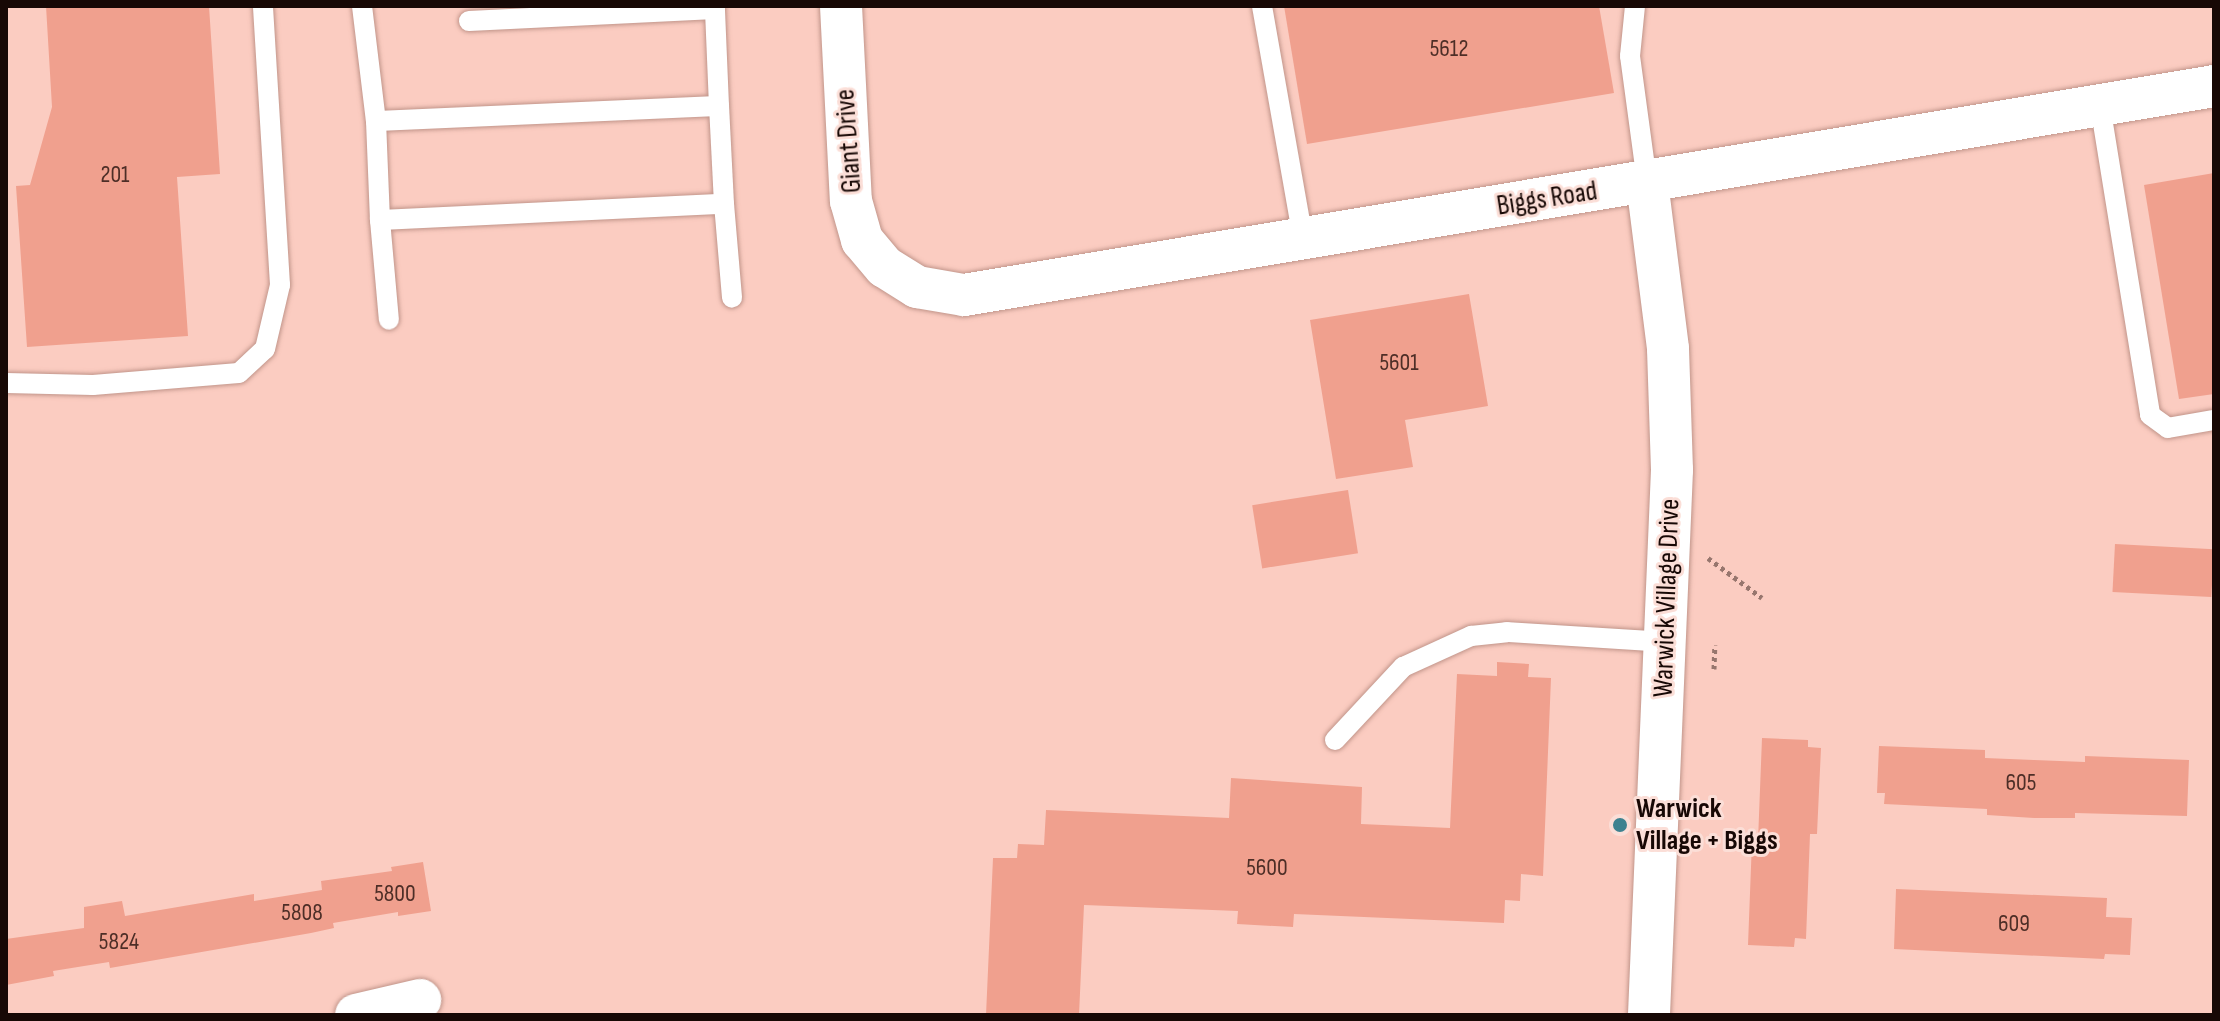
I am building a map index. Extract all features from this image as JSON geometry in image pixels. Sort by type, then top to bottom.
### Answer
[{"type":"street","name":"Giant Drive","points":[[841,6],[851,201],[862,240],[885,267]]},
{"type":"street","name":"Biggs Road","points":[[885,267],[917,287],[964,295],[2214,86]]},
{"type":"street","name":"Warwick Village Drive","points":[[1647,182],[1669,364],[1672,470],[1649,1015]]},
{"type":"street","points":[[356,1015],[420,1000]]},
{"type":"lane","points":[[6,383],[93,385],[239,373],[265,349],[280,285],[263,6]]},
{"type":"lane","points":[[362,6],[376,121],[380,220],[389,320]]},
{"type":"lane","points":[[1262,6],[1303,239]]},
{"type":"lane","points":[[1635,6],[1630,56],[1647,182]]},
{"type":"lane","points":[[469,21],[619,10],[715,8],[724,204],[732,298]]},
{"type":"lane","points":[[2100,105],[2150,415],[2168,428],[2214,420]]},
{"type":"lane","points":[[376,121],[719,106]]},
{"type":"lane","points":[[380,220],[724,204]]},
{"type":"lane","points":[[1335,740],[1403,667],[1471,636],[1507,632],[1665,642]]},
{"type":"path","points":[[1698,551],[1762,598]]},
{"type":"path","points":[[1714,669],[1715,645]]},
{"type":"building","points":[[46,6],[209,6],[220,174],[177,177],[188,336],[27,347],[16,186],[30,185],[52,107]]},
{"type":"building","points":[[1284,6],[1599,6],[1614,93],[1307,144]]},
{"type":"building","points":[[2214,173],[2214,394],[2179,399],[2144,185]]},
{"type":"building","points":[[1469,294],[1488,406],[1405,420],[1413,467],[1336,479],[1310,320]]},
{"type":"building","points":[[1348,490],[1358,553],[1262,568],[1252,505]]},
{"type":"building","points":[[2115,544],[2214,549],[2211,597],[2112,592]]},
{"type":"building","points":[[1497,662],[1529,664],[1528,677],[1551,678],[1543,876],[1521,874],[1520,901],[1505,900],[1504,923],[1294,914],[1293,927],[1237,924],[1238,911],[1084,905],[1079,1015],[986,1015],[993,858],[1017,858],[1018,844],[1044,845],[1046,810],[1229,818],[1231,778],[1362,787],[1361,824],[1450,828],[1457,674],[1497,676]]},
{"type":"building","points":[[1762,738],[1808,740],[1808,747],[1821,748],[1817,834],[1810,834],[1806,939],[1795,938],[1794,947],[1748,945],[1752,841],[1758,841]]},
{"type":"building","points":[[1879,746],[1985,750],[1985,758],[2085,762],[2085,756],[2189,760],[2187,816],[2075,813],[2075,818],[2034,818],[1987,815],[1987,809],[1884,804],[1885,793],[1877,793]]},
{"type":"building","points":[[423,862],[431,911],[398,916],[398,912],[333,923],[334,928],[311,933],[110,968],[109,962],[53,971],[54,976],[6,985],[6,939],[84,928],[84,907],[122,901],[125,916],[254,894],[254,901],[322,890],[321,881],[392,871],[391,867]]},
{"type":"building","points":[[1896,889],[2107,898],[2106,917],[2132,918],[2130,955],[2105,954],[2104,959],[1894,949]]},
{"type":"place","name":"Warwick Village + Biggs","points":[[1620,825]]}]
